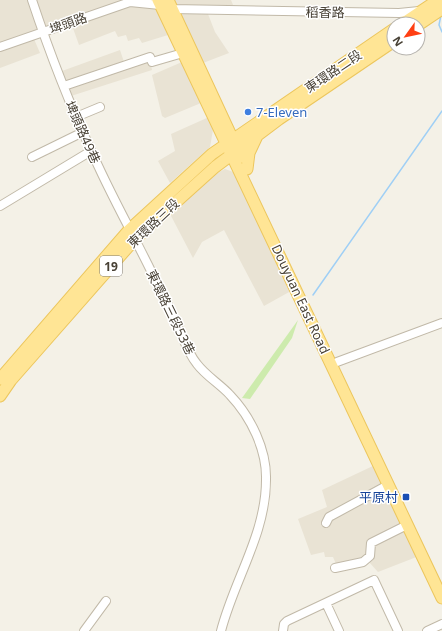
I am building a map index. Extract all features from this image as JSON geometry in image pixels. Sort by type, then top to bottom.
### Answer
[{"type":"main road","name":"Douyuan East Road","points":[[165,3],[183,53],[221,124]]},
{"type":"main road","name":"Douyuan East Road","points":[[165,3],[243,170],[427,550],[442,585]]},
{"type":"main road","points":[[413,16],[420,11],[440,8]]},
{"type":"main road","points":[[426,19],[440,8]]},
{"type":"main road","name":"東環路二段","points":[[232,147],[386,35]]},
{"type":"main road","name":"東環路二段","points":[[255,130],[386,46]]},
{"type":"main road","points":[[212,154],[216,145],[221,124],[255,130],[243,170],[230,166],[215,167]]},
{"type":"main road","name":"東環路三段","points":[[0,379],[132,234],[212,154],[232,147]]},
{"type":"main road","name":"東環路三段","points":[[0,396],[11,380],[132,234],[215,167],[232,147]]},
{"type":"main road","name":"Douyuan East Road","points":[[243,170],[388,485],[442,598]]},
{"type":"street","name":"埤頭路49巷","points":[[32,0],[42,32],[76,117],[132,234]]},
{"type":"street","name":"埤頭路","points":[[0,47],[130,2],[165,3]]},
{"type":"street","name":"稻香路","points":[[165,3],[400,13],[420,11]]},
{"type":"street","points":[[64,86],[150,57],[152,62],[183,53]]},
{"type":"street","points":[[76,117],[100,107]]},
{"type":"street","points":[[32,157],[83,132]]},
{"type":"street","points":[[0,206],[91,151]]},
{"type":"street","name":"東環路三段53巷","points":[[132,234],[174,316],[190,354],[197,365],[230,394],[241,407],[254,430],[264,455],[266,481],[263,504],[252,552],[236,585],[221,631]]},
{"type":"street","points":[[337,362],[442,323]]},
{"type":"street","points":[[326,524],[329,517],[388,485]]},
{"type":"street","points":[[335,568],[363,562],[370,556],[372,544],[407,525]]},
{"type":"street","points":[[283,629],[288,621],[374,580],[398,631]]},
{"type":"street","points":[[84,631],[106,602]]},
{"type":"street","points":[[326,603],[339,631]]},
{"type":"street","points":[[427,631],[442,624]]},
{"type":"shaded area","points":[[0,0],[231,0],[233,5],[209,6],[208,14],[215,32],[229,53],[203,63],[181,28],[168,35],[142,43],[139,38],[128,41],[126,35],[118,37],[115,31],[79,45],[69,17],[31,32],[40,53],[0,68]]},
{"type":"shaded area","points":[[120,50],[124,62],[149,55],[152,70],[71,96],[62,71]]},
{"type":"shaded area","points":[[182,62],[201,103],[165,118],[162,116],[152,75]]},
{"type":"shaded area","points":[[209,117],[213,130],[210,147],[170,183],[158,161],[175,151],[171,134]]},
{"type":"shaded area","points":[[225,169],[236,173],[291,291],[264,306],[224,230],[202,242],[193,258],[169,212],[213,175]]},
{"type":"shaded area","points":[[375,465],[419,556],[378,572],[369,562],[339,571],[333,557],[325,557],[324,552],[311,555],[298,519],[327,507],[322,490]]},
{"type":"green space","points":[[298,320],[292,338],[250,399],[242,398]]},
{"type":"waterway","points":[[441,15],[439,25],[442,32]]},
{"type":"waterway","points":[[313,295],[442,111]]},
{"type":"place","name":"7-Eleven","points":[[248,112]]},
{"type":"place","name":"平原村","points":[[406,497]]}]
